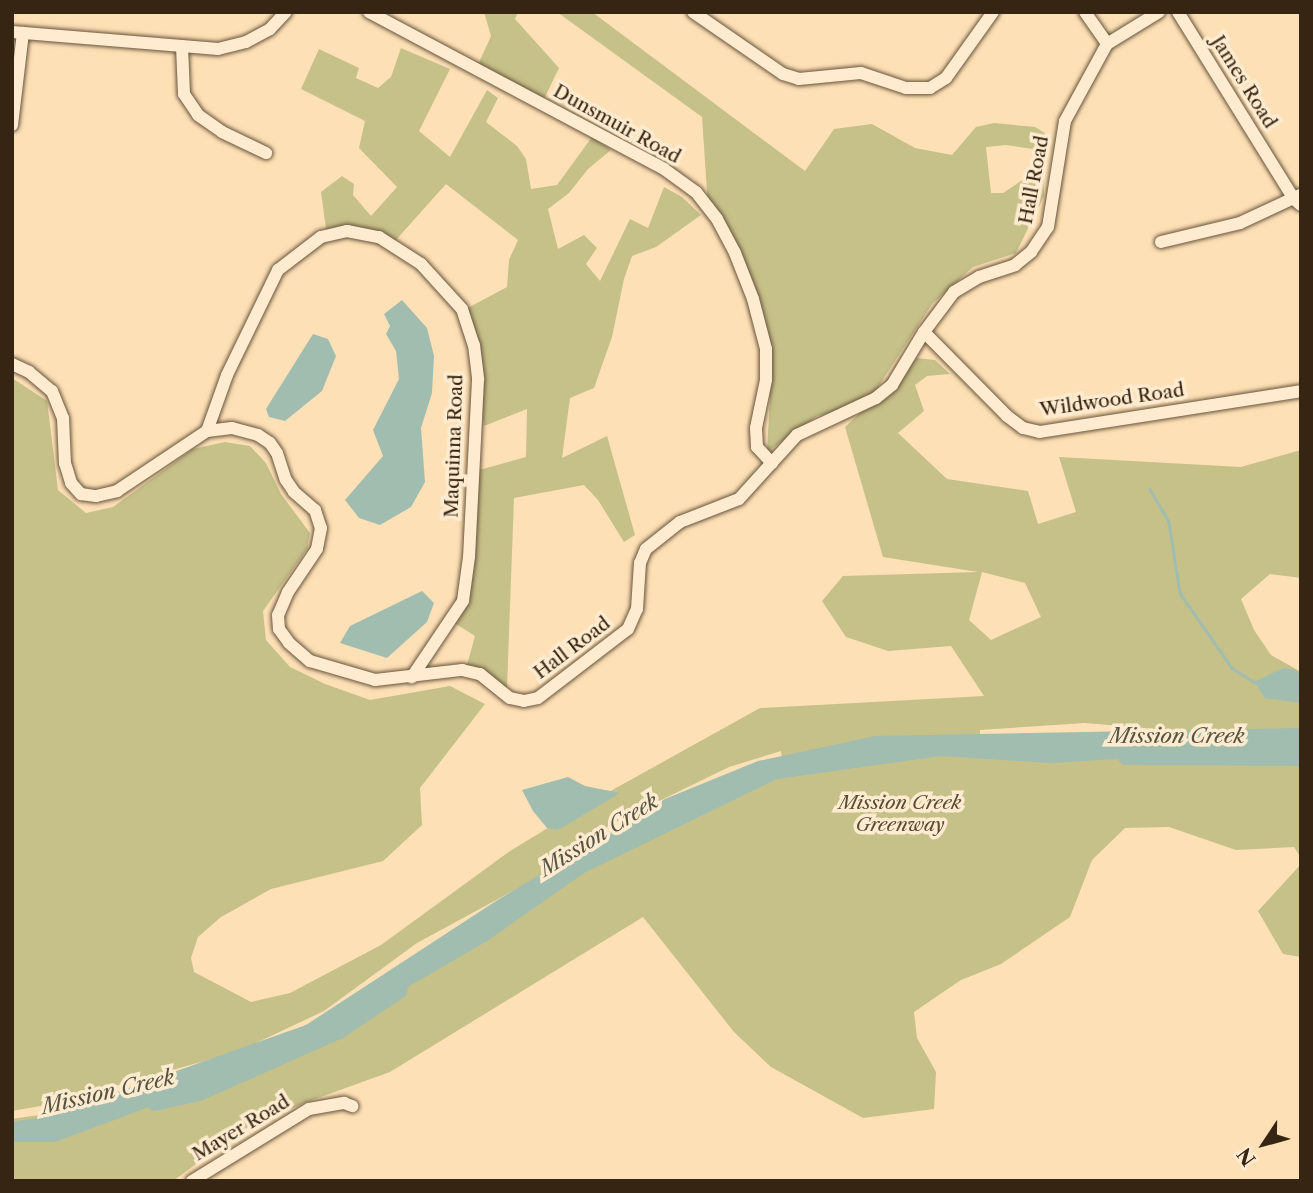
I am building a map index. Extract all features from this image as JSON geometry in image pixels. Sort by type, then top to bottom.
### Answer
[{"type":"street","points":[[12,125],[18,33],[218,49],[246,42],[270,29],[286,12]]},
{"type":"street","name":"Dunsmuir Road","points":[[369,12],[664,169],[696,192],[717,219],[735,253],[753,299],[766,349],[765,380],[756,428],[757,447],[772,463]]},
{"type":"street","points":[[693,12],[709,17],[783,74],[799,79],[860,73],[906,88],[930,88],[946,78],[993,12]]},
{"type":"street","points":[[1084,12],[1107,44]]},
{"type":"street","name":"Hall Road","points":[[207,431],[232,428],[258,435],[270,443],[294,492],[315,510],[321,528],[317,549],[288,592],[278,615],[279,629],[289,643],[310,661],[375,680],[462,670],[480,674],[510,698],[524,701],[538,698],[628,629],[637,609],[640,563],[646,549],[680,522],[739,499],[797,435],[876,398],[892,385],[924,332],[954,292],[979,277],[1015,265],[1031,252],[1048,227],[1065,121],[1107,44],[1159,12]]},
{"type":"street","name":"James Road","points":[[1178,12],[1298,200]]},
{"type":"street","points":[[182,46],[184,94],[198,115],[222,132],[266,153]]},
{"type":"street","points":[[1161,242],[1240,223],[1298,200]]},
{"type":"street","name":"Maquinna Road","points":[[207,431],[227,375],[278,270],[321,237],[347,231],[379,237],[421,264],[462,309],[474,345],[478,380],[469,557],[463,601],[412,677]]},
{"type":"street","name":"Wildwood Road","points":[[924,332],[1007,416],[1023,428],[1040,432],[1301,391]]},
{"type":"street","points":[[12,364],[29,372],[52,391],[63,418],[65,463],[71,482],[81,494],[96,496],[117,491],[207,431]]},
{"type":"street","name":"Mayer Road","points":[[192,1181],[309,1109],[344,1103],[352,1106]]},
{"type":"green space","points":[[484,12],[518,12],[515,19],[559,68],[543,101],[477,67],[491,36]]},
{"type":"green space","points":[[557,12],[592,12],[805,171],[834,129],[872,124],[915,148],[952,155],[976,127],[994,123],[1035,127],[1051,137],[1039,150],[1006,145],[986,147],[991,193],[1003,193],[1043,166],[1044,196],[1016,253],[973,267],[932,304],[867,404],[817,416],[767,452],[772,359],[744,263],[708,206],[702,117]]},
{"type":"green space","points":[[401,48],[450,69],[419,131],[450,157],[487,90],[498,98],[486,122],[517,146],[526,159],[531,189],[557,185],[592,137],[611,150],[588,169],[569,193],[548,209],[558,249],[584,235],[597,248],[586,264],[600,281],[630,219],[648,228],[664,187],[682,197],[701,215],[656,247],[632,256],[624,279],[612,337],[594,388],[570,398],[562,458],[607,436],[635,535],[624,542],[598,500],[584,485],[514,498],[507,688],[467,665],[475,636],[448,619],[474,551],[479,470],[526,457],[527,409],[484,426],[464,310],[507,287],[509,260],[518,240],[446,184],[395,241],[326,229],[321,192],[342,176],[354,184],[353,195],[371,216],[397,187],[359,148],[365,121],[301,89],[319,49],[359,68],[356,78],[378,88],[391,77]]},
{"type":"green space","name":"Mission Creek Greenway","points":[[917,358],[935,360],[950,374],[927,376],[915,385],[924,411],[898,433],[947,479],[1028,491],[1038,524],[1076,512],[1059,457],[1241,467],[1301,450],[1301,578],[1270,574],[1241,599],[1254,630],[1271,655],[1301,672],[1301,731],[1228,735],[1085,723],[980,730],[980,737],[1301,738],[1301,858],[1294,847],[1236,850],[1169,827],[1125,828],[1092,860],[1070,917],[1001,964],[961,980],[914,1012],[917,1038],[936,1072],[934,1109],[863,1118],[771,1067],[734,1032],[643,917],[390,1072],[304,1103],[238,1133],[173,1181],[12,1181],[12,1119],[71,1110],[185,1077],[313,1022],[782,759],[781,751],[729,767],[610,825],[533,880],[417,943],[324,1011],[237,1052],[46,1105],[12,1111],[12,378],[47,401],[58,490],[86,513],[113,507],[193,449],[225,442],[250,446],[266,463],[281,494],[310,533],[307,549],[263,611],[266,640],[290,667],[325,684],[370,700],[450,686],[485,704],[420,788],[422,825],[383,861],[271,889],[221,917],[198,937],[191,958],[194,972],[251,1002],[290,993],[381,945],[510,851],[589,803],[760,708],[984,696],[951,646],[888,651],[846,637],[822,601],[843,576],[978,572],[883,557],[845,427]],"holes":[[[982,572],[1025,583],[1041,617],[991,640],[969,620]]]},
{"type":"green space","points":[[1301,864],[1301,957],[1283,954],[1258,911]]},
{"type":"water","points":[[402,300],[427,328],[434,356],[432,393],[421,428],[425,482],[411,507],[380,525],[359,518],[345,500],[383,456],[373,430],[399,379],[396,351],[386,334],[390,326],[384,314]]},
{"type":"water","points":[[313,334],[328,339],[336,356],[322,391],[285,421],[269,417],[266,409]]},
{"type":"water","points":[[422,591],[434,603],[427,622],[387,658],[340,643],[350,626]]},
{"type":"water","points":[[1283,668],[1296,670],[1301,676],[1301,703],[1265,698],[1254,682]]},
{"type":"water","name":"Mission Creek","points":[[1301,728],[1301,756],[1202,754],[1050,763],[941,756],[777,779],[584,873],[487,941],[358,1016],[235,1075],[55,1142],[12,1142],[12,1122],[50,1116],[306,1025],[496,901],[665,799],[758,761],[875,736]]},
{"type":"water","points":[[568,777],[585,786],[620,793],[558,830],[547,828],[533,811],[522,790]]},
{"type":"waterway","points":[[1150,489],[1169,522],[1180,593],[1232,668],[1254,682]]},
{"type":"waterway","name":"Mission Creek","points":[[1126,757],[1301,758]]},
{"type":"waterway","name":"Mission Creek","points":[[155,1103],[199,1093],[339,1031],[400,990]]}]
